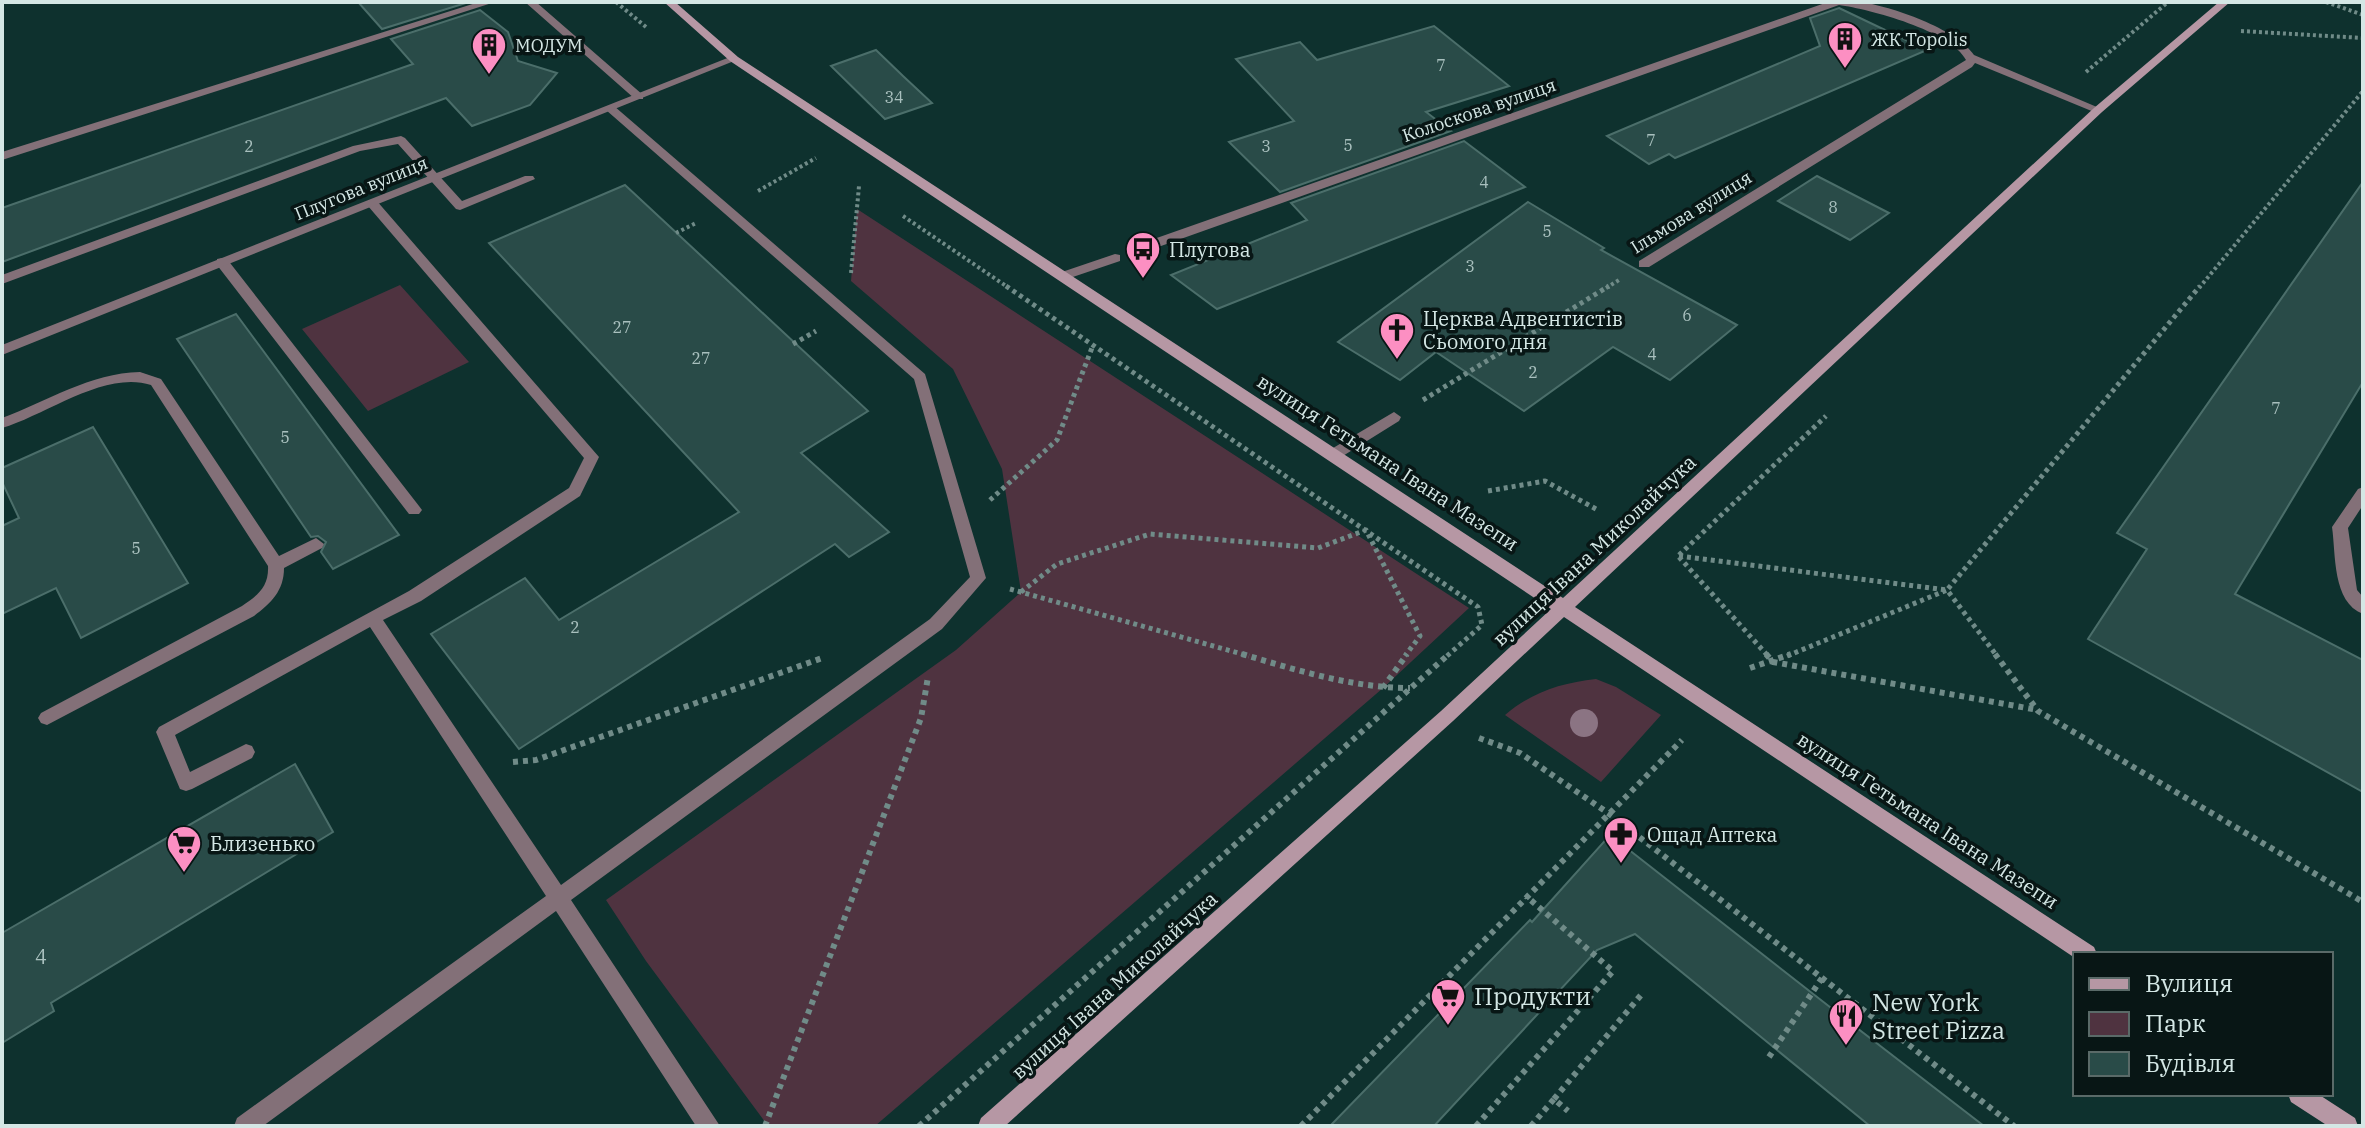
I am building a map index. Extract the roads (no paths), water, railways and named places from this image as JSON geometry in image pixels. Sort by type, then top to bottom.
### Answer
[{"type":"main road","name":"вулиця Гетьмана Івана Мазепи","points":[[669,2],[734,59],[2084,952]]},
{"type":"main road","name":"вулиця Івана Миколайчука","points":[[989,1126],[1565,608],[2098,110],[2225,2]]},
{"type":"main road","points":[[2302,1096],[2347,1126]]},
{"type":"street","points":[[2,156],[490,2]]},
{"type":"street","points":[[530,2],[639,97]]},
{"type":"street","name":"Колоскова вулиця","points":[[1156,243],[1838,2],[1866,5],[1894,13],[1939,33],[1968,61],[2098,110]]},
{"type":"street","name":"Плугова вулиця","points":[[2,350],[734,59]]},
{"type":"street","name":"Ільмова вулиця","points":[[1644,264],[1968,61]]},
{"type":"street","points":[[245,1126],[936,624],[978,578],[920,377],[610,108]]},
{"type":"street","points":[[2,280],[357,148],[401,140],[460,206],[529,179]]},
{"type":"street","points":[[246,752],[186,783],[165,732],[415,596],[575,492],[592,457],[372,203]]},
{"type":"street","points":[[1064,276],[1115,258]]},
{"type":"street","points":[[222,262],[414,510]]},
{"type":"street","points":[[2,423],[107,381],[128,374],[145,375],[156,382],[276,565],[278,580],[267,597],[248,611],[47,718]]},
{"type":"street","points":[[1333,455],[1394,417]]},
{"type":"street","points":[[2363,493],[2340,527],[2349,593],[2363,607]]},
{"type":"street","points":[[276,565],[316,544]]},
{"type":"street","points":[[373,618],[709,1126]]},
{"type":"place","name":"ЖК Topolis","points":[[1845,70]]},
{"type":"place","name":"МОДУМ","points":[[489,76]]},
{"type":"place","name":"Плугова","points":[[1143,280]]},
{"type":"place","name":"Церква Адвентистів Сьомого дня","points":[[1397,361]]},
{"type":"place","name":"Ощад Аптека","points":[[1621,865]]},
{"type":"place","name":"Близенько","points":[[184,874]]},
{"type":"place","name":"Продукти","points":[[1448,1027]]},
{"type":"place","name":"New York Street Pizza","points":[[1846,1047]]}]
